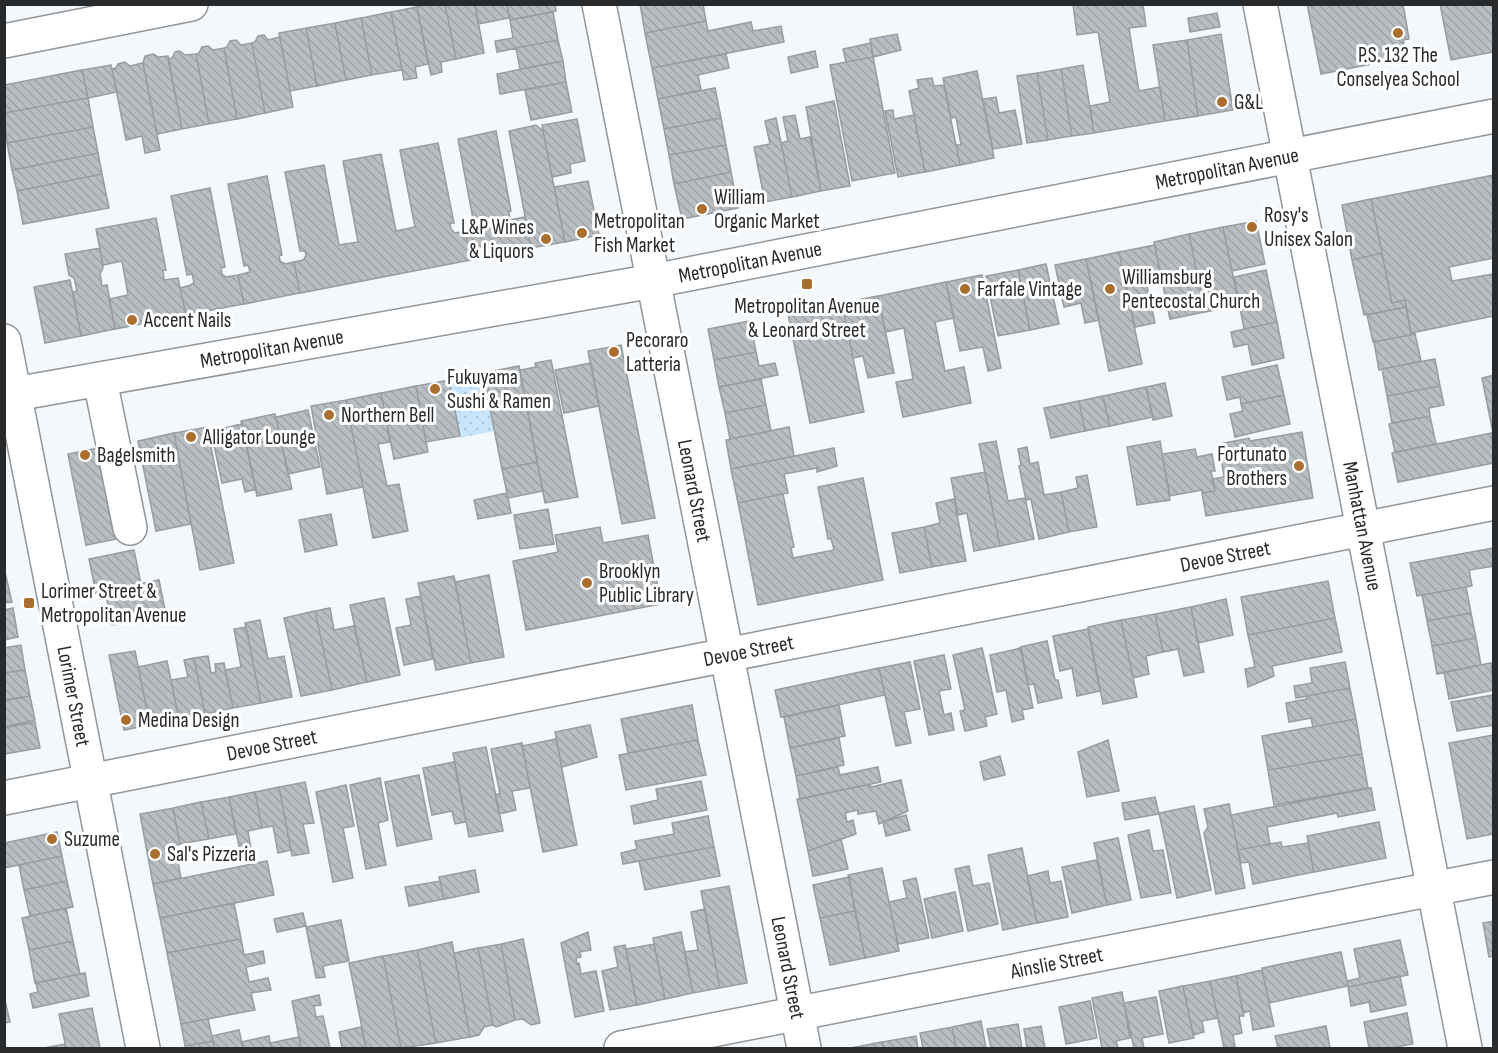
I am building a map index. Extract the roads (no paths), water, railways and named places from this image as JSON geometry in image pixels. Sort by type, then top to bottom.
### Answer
[{"type":"street","points":[[4,41],[191,4]]},
{"type":"street","name":"Leonard Street","points":[[599,4],[804,1048]]},
{"type":"street","name":"Manhattan Avenue","points":[[1260,4],[1465,1048]]},
{"type":"street","name":"Metropolitan Avenue","points":[[10,395],[653,281],[1494,116]]},
{"type":"street","name":"Lorimer Street","points":[[4,341],[10,395],[92,781],[143,1048]]},
{"type":"street","points":[[100,380],[130,528]]},
{"type":"street","name":"Devoe Street","points":[[4,798],[1494,502]]},
{"type":"street","name":"Ainslie Street","points":[[621,1048],[1494,877]]},
{"type":"place","name":"P.S. 132 The Conselyea School","points":[[1398,33]]},
{"type":"place","name":"G&L","points":[[1222,102]]},
{"type":"place","name":"William Organic Market","points":[[702,209]]},
{"type":"place","name":"Rosy's Unisex Salon","points":[[1252,227]]},
{"type":"place","name":"Metropolitan Fish Market","points":[[582,233]]},
{"type":"place","name":"L&P Wines & Liquors","points":[[546,239]]},
{"type":"place","name":"Metropolitan Avenue & Leonard Street","points":[[807,284]]},
{"type":"place","name":"Farfale Vintage","points":[[965,289]]},
{"type":"place","name":"Williamsburg Pentecostal Church","points":[[1110,289]]},
{"type":"place","name":"Accent Nails","points":[[132,320]]},
{"type":"place","name":"Pecoraro Latteria","points":[[614,352]]},
{"type":"place","name":"Fukuyama Sushi & Ramen","points":[[435,389]]},
{"type":"place","name":"Northern Bell","points":[[329,415]]},
{"type":"place","name":"Alligator Lounge","points":[[191,437]]},
{"type":"place","name":"Bagelsmith","points":[[85,455]]},
{"type":"place","name":"Fortunato Brothers","points":[[1299,466]]},
{"type":"place","name":"Brooklyn Public Library","points":[[587,583]]},
{"type":"place","name":"Lorimer Street & Metropolitan Avenue","points":[[29,603]]},
{"type":"place","name":"Medina Design","points":[[126,720]]},
{"type":"place","name":"Suzume","points":[[52,839]]},
{"type":"place","name":"Sal's Pizzeria","points":[[155,854]]}]
